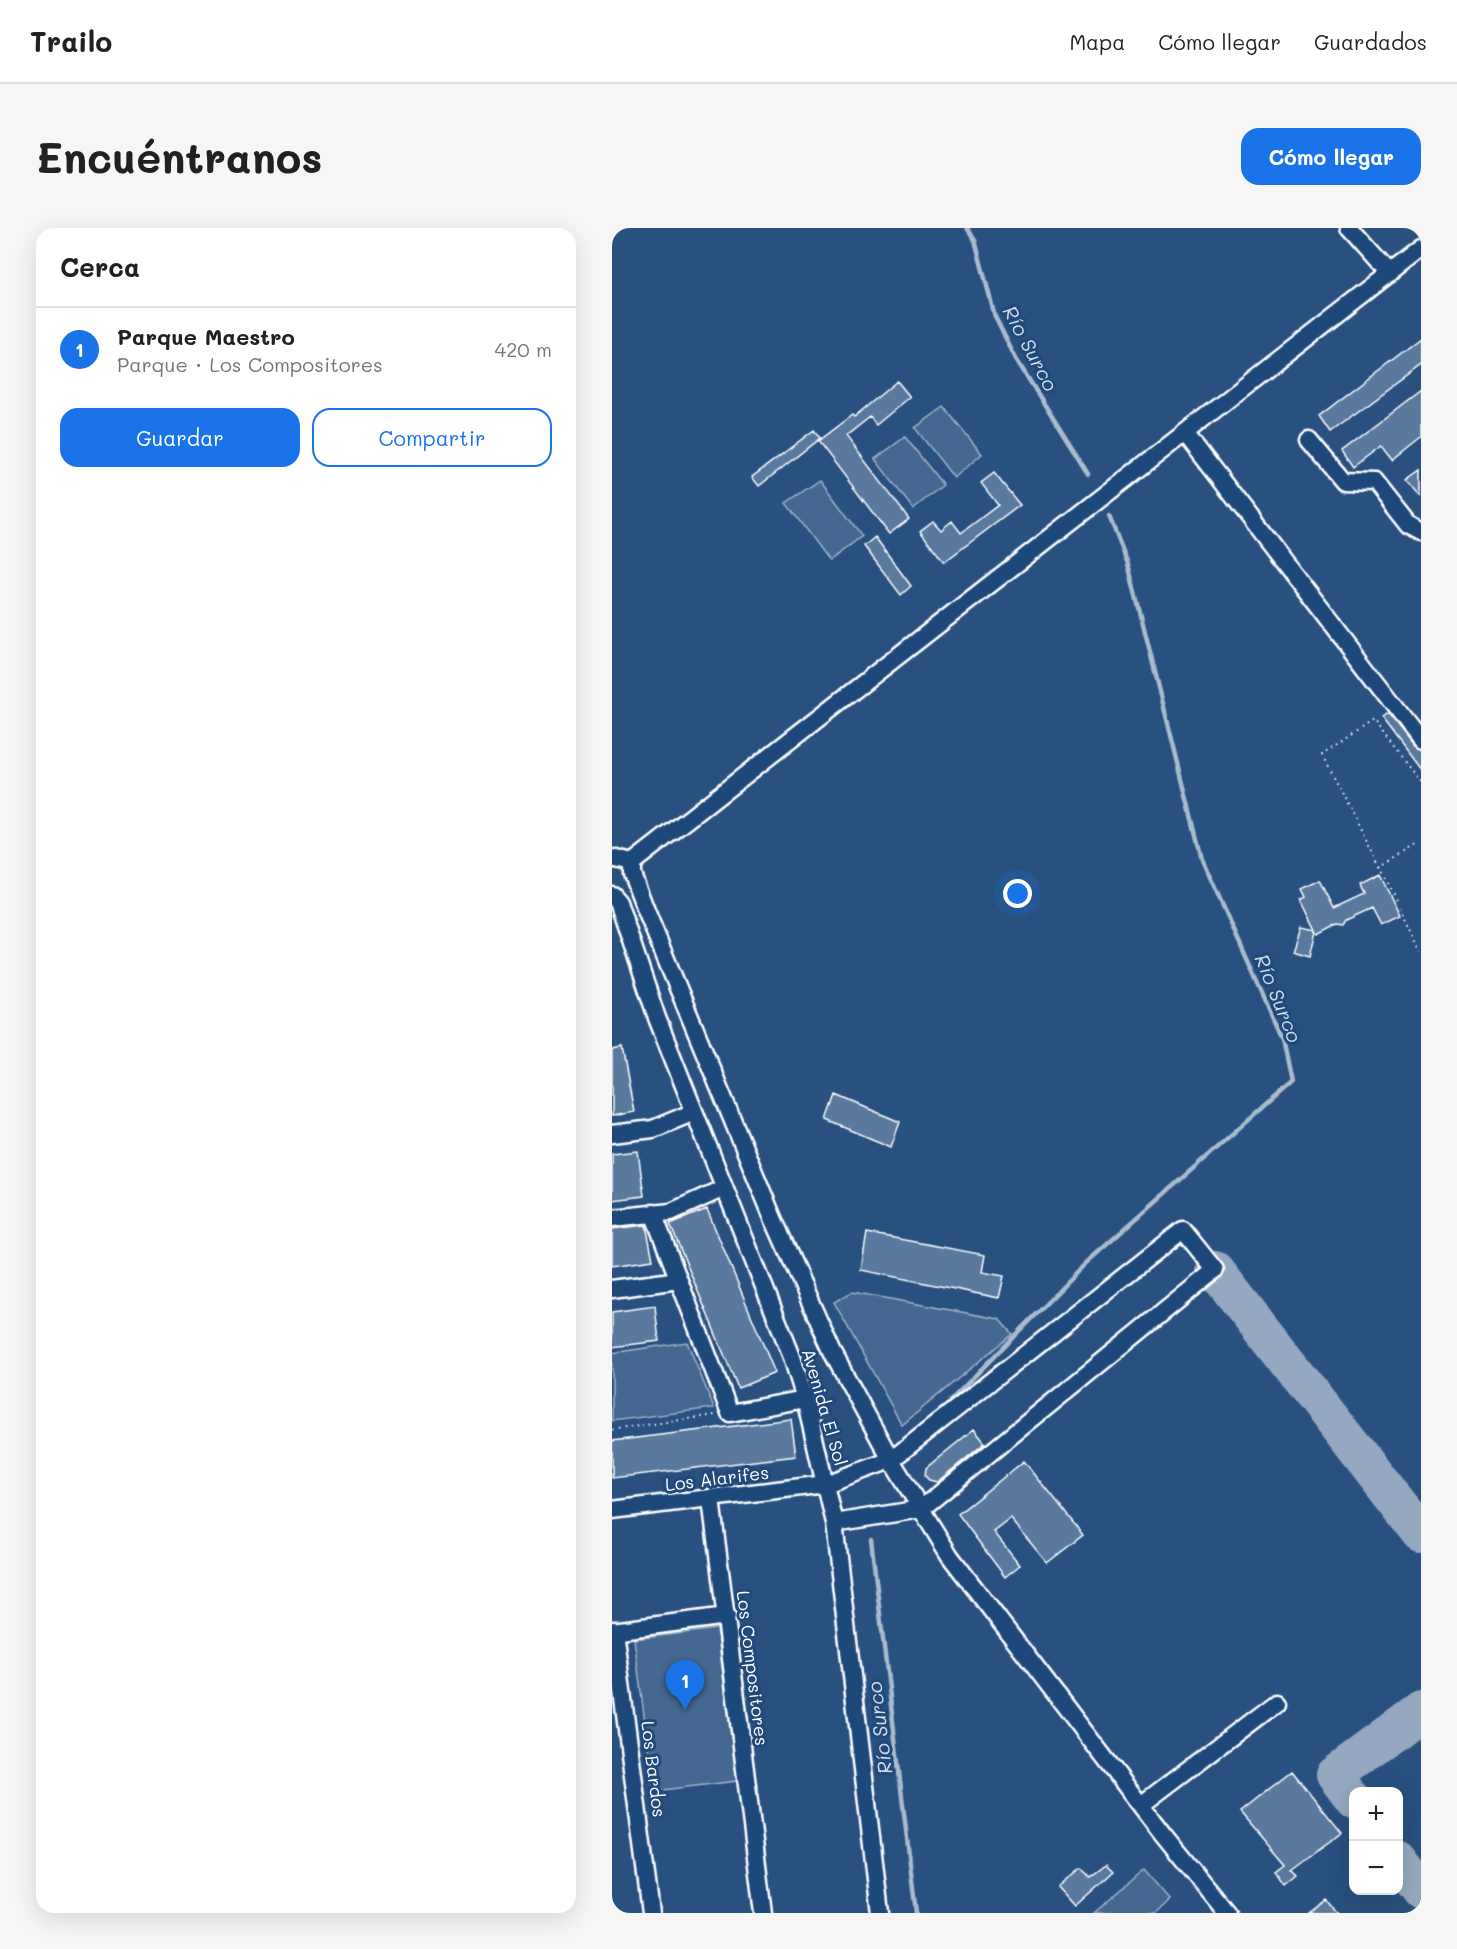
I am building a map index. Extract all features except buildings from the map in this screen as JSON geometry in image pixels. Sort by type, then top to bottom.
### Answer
[{"type":"street","points":[[1349,228],[1390,274]]},
{"type":"street","points":[[632,863],[1421,249]]},
{"type":"street","points":[[1185,433],[1421,740]]},
{"type":"street","points":[[1309,440],[1342,480],[1374,482],[1408,525],[1421,532]]},
{"type":"street","points":[[612,858],[632,863]]},
{"type":"street","points":[[632,863],[632,874],[647,913],[773,1218],[832,1351],[891,1460],[950,1556],[1227,1913]]},
{"type":"street","name":"Avenida El Sol","points":[[615,899],[649,997],[792,1358],[806,1399],[834,1523],[880,1913]]},
{"type":"street","points":[[612,1134],[653,1129],[694,1112]]},
{"type":"street","points":[[612,1218],[671,1212],[724,1188]]},
{"type":"street","points":[[653,1213],[730,1413],[806,1399]]},
{"type":"street","name":"Los Alarifes","points":[[612,1510],[826,1484],[891,1460],[1183,1230],[1215,1270],[921,1509]]},
{"type":"street","points":[[612,1289],[678,1280]]},
{"type":"street","name":"Los Compositores","points":[[711,1499],[763,1913]]},
{"type":"street","points":[[834,1523],[921,1509]]},
{"type":"street","points":[[613,1631],[727,1616]]},
{"type":"street","name":"Los Bardos","points":[[613,1631],[651,1913]]},
{"type":"street","points":[[1141,1804],[1277,1702]]},
{"type":"path","points":[[1397,900],[1322,755],[1373,721],[1421,783]]},
{"type":"path","points":[[1380,868],[1421,843]]},
{"type":"path","points":[[1400,908],[1421,952]]},
{"type":"path","points":[[612,1430],[730,1413]]},
{"type":"shaded area","points":[[944,407],[982,454],[954,478],[915,428]]},
{"type":"shaded area","points":[[905,437],[943,485],[913,509],[875,459]]},
{"type":"shaded area","points":[[820,480],[862,536],[829,561],[786,503]]},
{"type":"shaded area","points":[[852,1292],[999,1319],[1012,1334],[902,1425],[834,1302]]},
{"type":"shaded area","points":[[687,1342],[714,1408],[612,1421],[612,1353]]},
{"type":"shaded area","points":[[717,1629],[737,1781],[654,1791],[634,1639]]},
{"type":"shaded area","points":[[1144,1870],[1170,1900],[1156,1913],[1094,1913]]},
{"type":"waterway","name":"Río Surco","points":[[967,228],[975,240],[995,317],[1016,359],[1088,474]]},
{"type":"waterway","name":"Río Surco","points":[[950,1401],[1086,1263],[1291,1082],[1282,1038],[1202,859],[1128,564],[1109,516]]},
{"type":"waterway","name":"Río Surco","points":[[871,1539],[916,1913]]},
{"type":"taxiway","points":[[1215,1270],[1421,1534]]},
{"type":"taxiway","points":[[1349,1793],[1335,1775],[1421,1711]]},
{"type":"taxiway","points":[[1403,1867],[1421,1890]]},
{"type":"place","name":"Parque Maestro","points":[[685,1710]]}]
